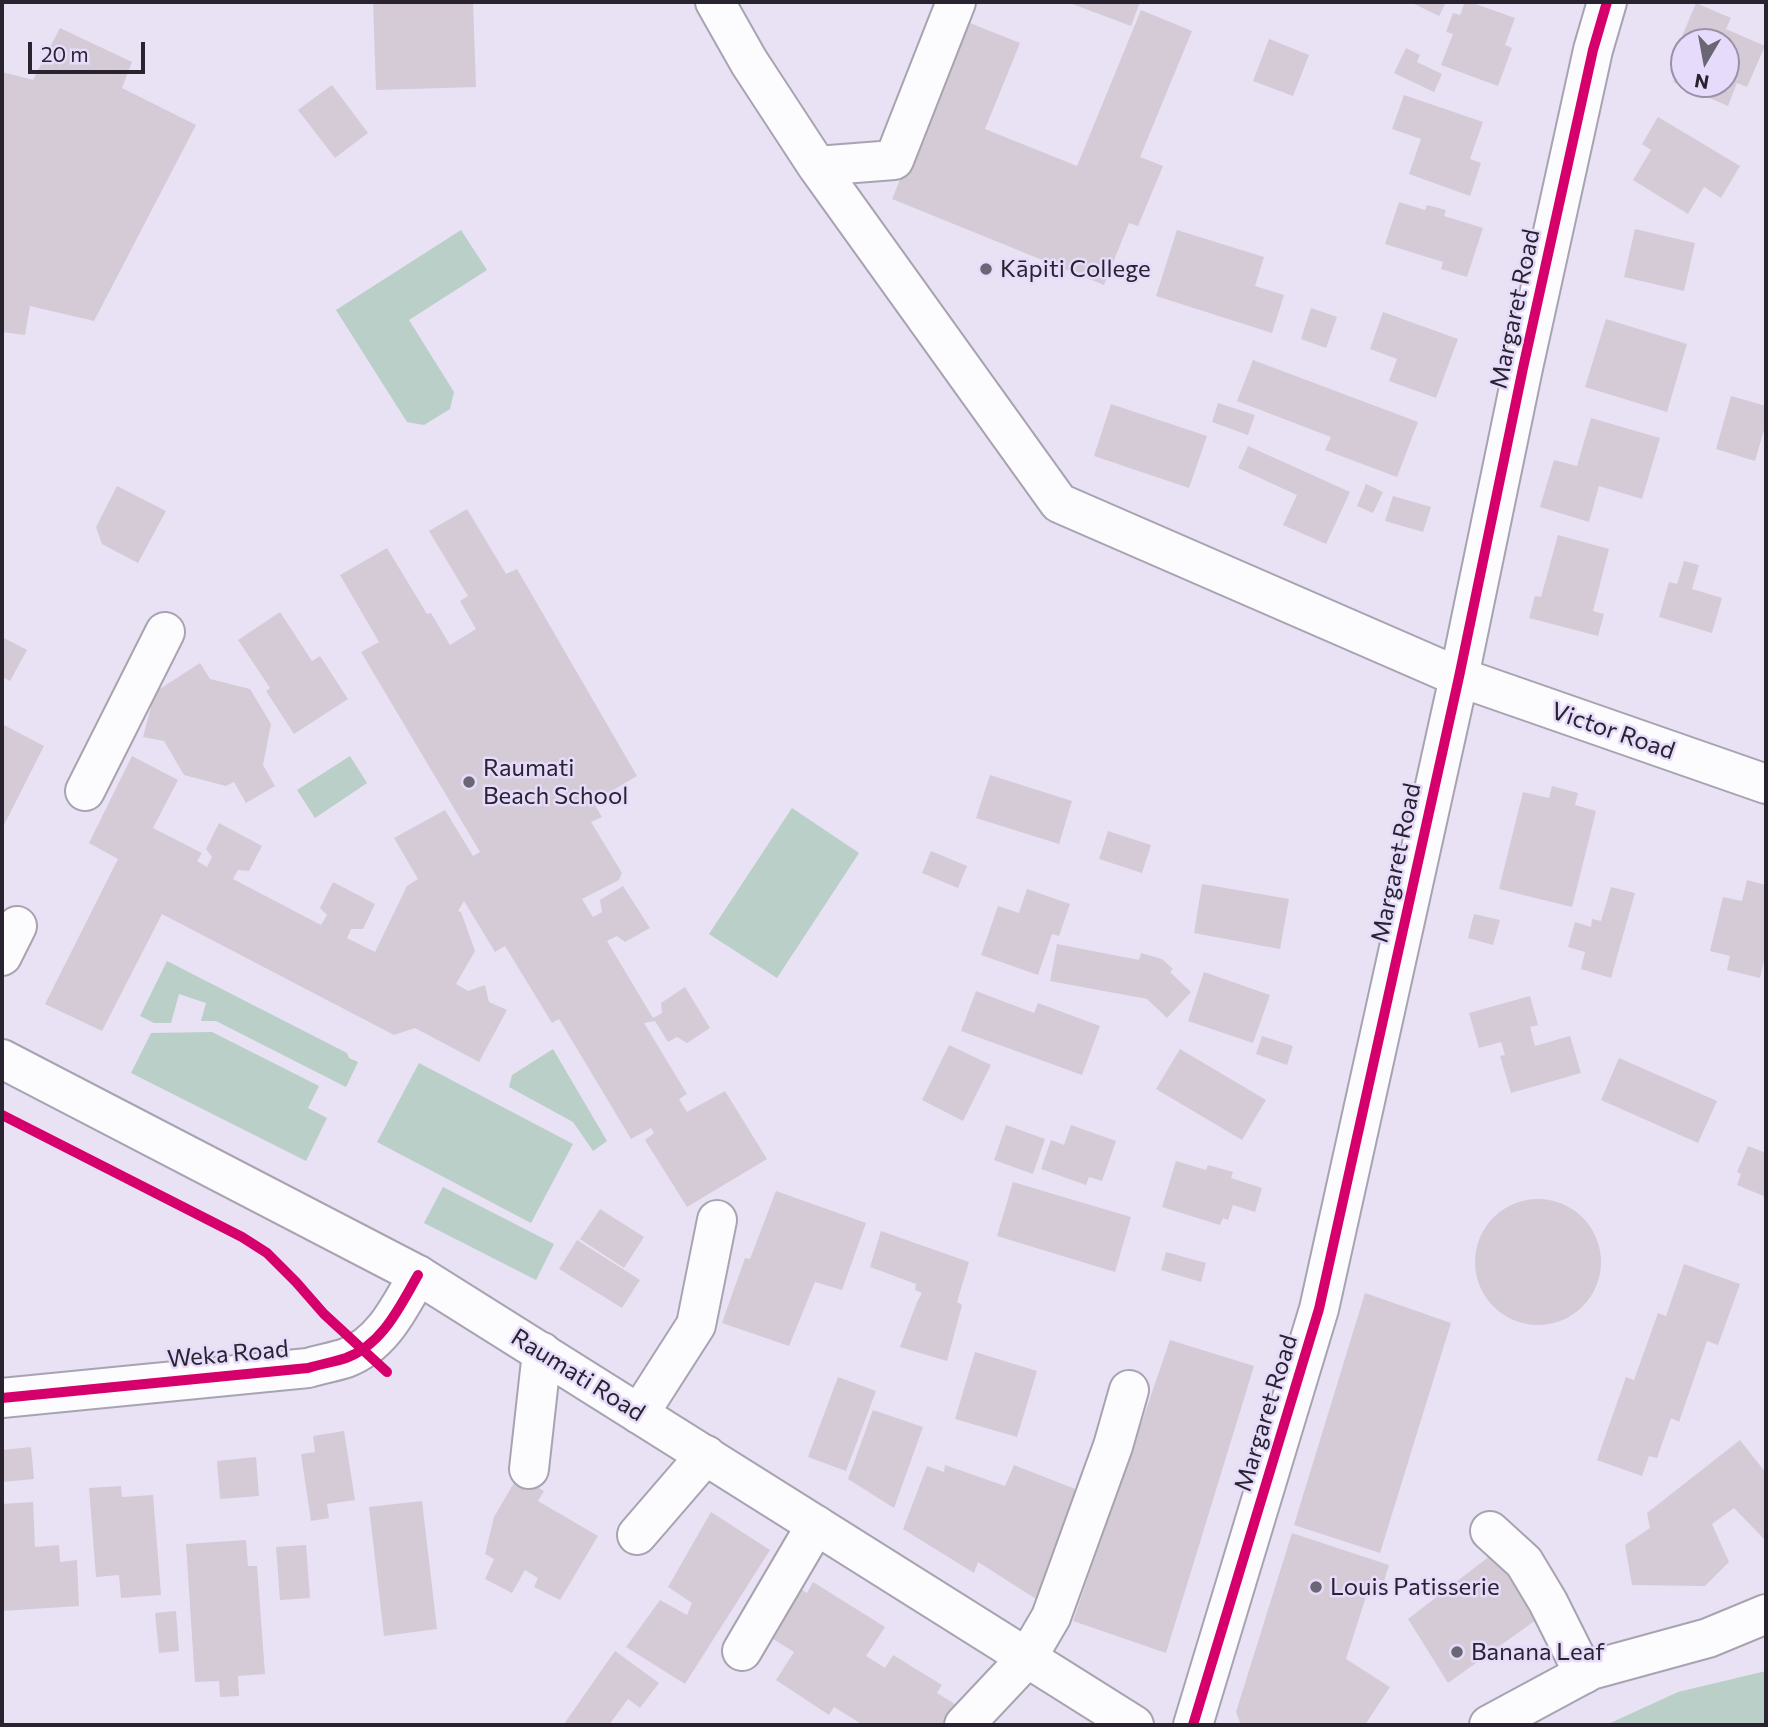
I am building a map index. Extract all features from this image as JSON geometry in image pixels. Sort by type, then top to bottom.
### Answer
[{"type":"street","points":[[817,166],[894,160],[956,2]]},
{"type":"street","name":"Margaret Road","points":[[1193,1725],[1319,1309],[1459,677],[1593,50],[1607,2]]},
{"type":"street","name":"Victor Road","points":[[701,4],[750,62],[817,166],[1059,503],[1459,677],[1766,784]]},
{"type":"street","points":[[85,791],[165,632]]},
{"type":"street","name":"Raumati Road","points":[[2,1059],[418,1275],[1133,1725]]},
{"type":"street","points":[[639,1413],[696,1325],[717,1220]]},
{"type":"street","name":"Weka Road","points":[[2,1398],[308,1368],[348,1357],[375,1341],[396,1314],[418,1275]]},
{"type":"street","points":[[529,1469],[542,1352]]},
{"type":"street","points":[[964,1725],[1027,1658],[1051,1617],[1113,1446],[1129,1390]]},
{"type":"street","points":[[637,1535],[706,1455]]},
{"type":"street","points":[[742,1651],[816,1525]]},
{"type":"street","points":[[1490,1531],[1524,1562],[1548,1602],[1584,1674]]},
{"type":"street","points":[[1489,1725],[1591,1670],[1708,1638],[1766,1615]]},
{"type":"green space","points":[[461,230],[487,270],[409,320],[454,392],[450,409],[424,425],[407,422],[336,310]]},
{"type":"green space","points":[[350,756],[367,783],[315,818],[297,790]]},
{"type":"green space","points":[[792,808],[859,853],[777,978],[709,934]]},
{"type":"green space","points":[[167,961],[347,1053],[349,1058],[358,1062],[346,1087],[216,1021],[201,1021],[206,1003],[179,994],[171,1023],[154,1023],[140,1016]]},
{"type":"green space","points":[[212,1032],[319,1086],[308,1108],[327,1118],[306,1161],[131,1073],[151,1033]]},
{"type":"green space","points":[[553,1049],[607,1141],[593,1151],[573,1122],[509,1087],[512,1075]]},
{"type":"green space","points":[[419,1063],[573,1144],[531,1223],[377,1142]]},
{"type":"green space","points":[[443,1187],[554,1244],[536,1280],[424,1223]]},
{"type":"green space","points":[[1766,1671],[1766,1725],[1606,1725],[1678,1692]]},
{"type":"building","points":[[373,2],[473,2],[476,87],[376,90]]},
{"type":"building","points":[[1067,2],[1140,2],[1131,26]]},
{"type":"building","points":[[1410,2],[1446,2],[1439,16]]},
{"type":"building","points":[[1465,2],[1515,18],[1505,45],[1512,48],[1498,86],[1441,65],[1453,34],[1446,32],[1453,13],[1460,15]]},
{"type":"building","points":[[1696,3],[1731,18],[1726,28],[1685,28]]},
{"type":"building","points":[[1141,10],[1192,31],[1140,157],[1163,166],[1138,226],[1129,223],[1104,285],[892,199],[965,21],[1020,43],[985,129],[1077,166]]},
{"type":"building","points":[[60,28],[132,62],[122,88],[196,125],[94,321],[30,306],[25,335],[2,332],[2,72],[33,80]]},
{"type":"building","points":[[1740,35],[1765,46],[1747,87],[1740,84]]},
{"type":"building","points":[[1269,39],[1309,55],[1293,96],[1253,81]]},
{"type":"building","points":[[1406,48],[1420,55],[1417,62],[1442,74],[1434,92],[1394,73]]},
{"type":"building","points":[[332,85],[368,133],[335,158],[298,110]]},
{"type":"building","points":[[1404,95],[1483,122],[1470,159],[1481,163],[1470,196],[1409,174],[1421,139],[1392,129]]},
{"type":"building","points":[[1710,98],[1731,98],[1728,106]]},
{"type":"building","points":[[1658,117],[1740,166],[1721,198],[1704,187],[1688,214],[1633,180],[1651,150],[1642,144]]},
{"type":"building","points":[[1399,202],[1425,210],[1427,205],[1446,210],[1444,216],[1483,228],[1467,277],[1441,269],[1443,262],[1385,244]]},
{"type":"building","points":[[1635,229],[1695,243],[1684,291],[1624,277]]},
{"type":"building","points":[[1177,230],[1264,257],[1255,286],[1284,295],[1272,333],[1156,296]]},
{"type":"building","points":[[1311,308],[1337,317],[1326,348],[1301,339]]},
{"type":"building","points":[[1383,312],[1458,339],[1436,398],[1389,381],[1397,359],[1370,349]]},
{"type":"building","points":[[1606,319],[1687,344],[1667,412],[1585,387]]},
{"type":"building","points":[[1253,360],[1418,422],[1397,477],[1325,450],[1331,437],[1237,401]]},
{"type":"building","points":[[1731,396],[1766,406],[1766,423],[1755,461],[1716,449]]},
{"type":"building","points":[[1218,403],[1255,415],[1248,435],[1212,422]]},
{"type":"building","points":[[1111,404],[1207,436],[1189,488],[1094,456]]},
{"type":"building","points":[[1591,418],[1660,438],[1642,499],[1599,486],[1589,522],[1540,507],[1554,460],[1577,466]]},
{"type":"building","points":[[1248,446],[1350,492],[1326,544],[1283,525],[1297,495],[1238,468]]},
{"type":"building","points":[[1366,484],[1383,492],[1373,513],[1357,506]]},
{"type":"building","points":[[117,486],[166,511],[138,563],[102,544],[96,527]]},
{"type":"building","points":[[1393,496],[1431,507],[1423,532],[1385,521]]},
{"type":"building","points":[[467,509],[506,574],[517,569],[637,776],[593,802],[602,817],[591,822],[622,873],[619,880],[582,899],[593,917],[602,912],[600,900],[623,886],[650,928],[625,942],[617,936],[607,941],[653,1018],[662,1013],[661,1003],[685,987],[710,1028],[687,1043],[677,1037],[668,1042],[655,1021],[644,1023],[687,1094],[679,1099],[687,1112],[725,1091],[767,1159],[687,1207],[645,1140],[654,1133],[651,1128],[631,1139],[559,1019],[552,1023],[505,946],[495,952],[464,901],[458,911],[461,912],[475,951],[456,984],[468,991],[485,985],[489,1002],[507,1010],[479,1062],[415,1028],[394,1035],[162,914],[102,1031],[45,1004],[118,859],[89,843],[132,756],[178,780],[153,828],[202,853],[197,861],[207,867],[212,857],[206,849],[219,823],[262,846],[249,871],[238,870],[233,879],[321,925],[327,915],[320,908],[333,882],[375,904],[363,929],[351,929],[347,938],[375,952],[407,886],[418,879],[394,838],[445,810],[473,856],[480,852],[361,652],[379,642],[340,575],[387,548],[427,614],[431,613],[450,645],[476,629],[460,601],[468,596],[429,531]]},
{"type":"building","points":[[1558,535],[1609,549],[1593,611],[1604,614],[1598,636],[1529,618],[1535,596],[1541,597]]},
{"type":"building","points":[[1684,561],[1699,565],[1692,589],[1722,598],[1712,633],[1659,617],[1669,582],[1677,584]]},
{"type":"building","points":[[280,612],[312,661],[320,656],[348,699],[294,734],[266,691],[270,688],[238,640]]},
{"type":"building","points":[[2,637],[27,650],[10,681],[2,677]]},
{"type":"building","points":[[200,663],[210,679],[250,689],[271,724],[263,765],[275,786],[246,803],[234,782],[226,786],[184,775],[164,741],[143,737],[155,692]]},
{"type":"building","points":[[2,724],[44,746],[2,829]]},
{"type":"building","points":[[990,775],[1072,801],[1059,844],[976,818]]},
{"type":"building","points":[[1552,786],[1578,793],[1575,805],[1596,811],[1572,907],[1499,889],[1523,792],[1549,798]]},
{"type":"building","points":[[1108,831],[1151,845],[1142,873],[1099,859]]},
{"type":"building","points":[[931,851],[967,866],[958,888],[922,873]]},
{"type":"building","points":[[1747,880],[1766,885],[1766,952],[1760,978],[1727,970],[1730,956],[1710,951],[1723,897],[1742,901]]},
{"type":"building","points":[[1202,884],[1289,899],[1280,949],[1194,933]]},
{"type":"building","points":[[1611,887],[1635,893],[1611,978],[1581,969],[1585,952],[1568,947],[1575,922],[1591,927],[1592,919],[1601,921]]},
{"type":"building","points":[[1027,889],[1070,904],[1059,936],[1052,934],[1038,975],[981,955],[998,906],[1019,913]]},
{"type":"building","points":[[1474,914],[1500,920],[1493,945],[1468,938]]},
{"type":"building","points":[[1057,944],[1139,960],[1141,953],[1162,959],[1173,969],[1170,972],[1191,992],[1167,1018],[1147,999],[1050,981]]},
{"type":"building","points":[[1204,972],[1270,995],[1253,1043],[1188,1021]]},
{"type":"building","points":[[976,991],[1034,1013],[1038,1003],[1100,1026],[1082,1075],[961,1031]]},
{"type":"building","points":[[1530,996],[1538,1025],[1530,1027],[1535,1046],[1570,1036],[1581,1073],[1511,1093],[1500,1056],[1505,1055],[1501,1042],[1479,1048],[1469,1013]]},
{"type":"building","points":[[1262,1036],[1293,1046],[1287,1065],[1256,1054]]},
{"type":"building","points":[[949,1045],[991,1065],[963,1121],[922,1100]]},
{"type":"building","points":[[1180,1049],[1266,1100],[1242,1140],[1156,1089]]},
{"type":"building","points":[[1619,1058],[1717,1101],[1698,1143],[1601,1100]]},
{"type":"building","points":[[1006,1125],[1045,1139],[1033,1174],[994,1160]]},
{"type":"building","points":[[1071,1125],[1116,1141],[1102,1181],[1089,1177],[1086,1185],[1041,1169],[1051,1140],[1064,1145]]},
{"type":"building","points":[[1748,1146],[1766,1153],[1766,1197],[1737,1185],[1741,1174],[1737,1172]]},
{"type":"building","points":[[1176,1161],[1206,1170],[1208,1165],[1233,1172],[1231,1178],[1262,1188],[1255,1212],[1233,1205],[1228,1220],[1223,1218],[1220,1225],[1162,1207]]},
{"type":"building","points":[[1013,1182],[1131,1217],[1115,1272],[997,1236]]},
{"type":"building","points":[[776,1191],[866,1223],[842,1290],[815,1282],[789,1346],[722,1323],[745,1258],[750,1259]]},
{"type":"building","points":[[1538,1199],[1562,1204],[1582,1218],[1596,1238],[1601,1262],[1596,1286],[1582,1306],[1562,1320],[1538,1325],[1514,1320],[1494,1306],[1480,1286],[1475,1262],[1480,1238],[1494,1218],[1514,1204]]},
{"type":"building","points":[[600,1209],[644,1237],[624,1268],[580,1239]]},
{"type":"building","points":[[881,1231],[969,1262],[957,1302],[962,1305],[947,1361],[900,1347],[922,1293],[915,1290],[916,1284],[870,1267]]},
{"type":"building","points":[[577,1240],[640,1280],[622,1308],[559,1269]]},
{"type":"building","points":[[1166,1252],[1206,1263],[1201,1282],[1161,1270]]},
{"type":"building","points":[[1684,1264],[1740,1284],[1718,1345],[1707,1341],[1679,1422],[1671,1418],[1657,1458],[1649,1456],[1642,1476],[1597,1460],[1626,1377],[1634,1380],[1658,1313],[1666,1316]]},
{"type":"building","points":[[1365,1293],[1451,1323],[1380,1553],[1294,1525]]},
{"type":"building","points":[[1170,1340],[1254,1366],[1166,1653],[1073,1621]]},
{"type":"building","points":[[975,1352],[1037,1371],[1017,1437],[955,1419]]},
{"type":"building","points":[[838,1377],[876,1391],[846,1471],[808,1457]]},
{"type":"building","points":[[873,1410],[923,1427],[894,1508],[848,1479]]},
{"type":"building","points":[[344,1431],[355,1500],[327,1504],[329,1518],[311,1521],[301,1454],[315,1452],[313,1436]]},
{"type":"building","points":[[1740,1440],[1766,1473],[1766,1541],[1734,1508],[1712,1524],[1729,1562],[1705,1586],[1632,1585],[1625,1545],[1650,1528],[1647,1513]]},
{"type":"building","points":[[31,1447],[34,1479],[2,1482],[2,1450]]},
{"type":"building","points":[[256,1457],[259,1496],[220,1499],[217,1461]]},
{"type":"building","points":[[945,1465],[1005,1486],[1014,1465],[1083,1492],[1044,1604],[978,1562],[974,1573],[903,1529],[927,1466],[944,1472]]},
{"type":"building","points":[[518,1476],[544,1491],[538,1501],[598,1536],[560,1600],[534,1587],[538,1578],[525,1570],[512,1593],[485,1579],[494,1559],[485,1554],[494,1517]]},
{"type":"building","points":[[121,1486],[122,1497],[153,1495],[161,1595],[121,1598],[119,1575],[96,1577],[89,1488]]},
{"type":"building","points":[[422,1501],[437,1629],[384,1636],[369,1507]]},
{"type":"building","points":[[33,1502],[35,1547],[59,1545],[60,1562],[77,1560],[79,1606],[2,1611],[2,1504]]},
{"type":"building","points":[[711,1512],[770,1550],[685,1684],[626,1647],[660,1600],[687,1615],[692,1603],[668,1587]]},
{"type":"building","points":[[1292,1533],[1389,1565],[1384,1581],[1372,1578],[1346,1659],[1390,1687],[1365,1725],[1241,1725],[1236,1712]]},
{"type":"building","points":[[246,1540],[248,1566],[257,1566],[265,1674],[238,1676],[239,1696],[220,1697],[219,1681],[195,1682],[186,1544]]},
{"type":"building","points":[[306,1545],[310,1598],[280,1600],[276,1547]]},
{"type":"building","points":[[1495,1552],[1543,1615],[1448,1683],[1408,1619]]},
{"type":"building","points":[[813,1582],[885,1627],[866,1656],[885,1668],[893,1655],[942,1685],[937,1693],[955,1704],[942,1725],[863,1725],[834,1707],[829,1715],[776,1680],[794,1652],[765,1634],[796,1586],[807,1593]]},
{"type":"building","points":[[176,1611],[179,1651],[159,1653],[155,1613]]},
{"type":"building","points":[[615,1651],[659,1683],[640,1708],[628,1699],[609,1725],[564,1724]]},
{"type":"cycle path","points":[[1193,1725],[1319,1309],[1459,677],[1593,50],[1607,2]]},
{"type":"cycle path","points":[[2,1115],[242,1237],[267,1253],[324,1314],[387,1372]]},
{"type":"cycle path","points":[[2,1398],[308,1368],[346,1358],[359,1352],[380,1334],[418,1275]]},
{"type":"place","name":"Kāpiti College","points":[[986,269]]},
{"type":"place","name":"Raumati Beach School","points":[[469,782]]},
{"type":"place","name":"Louis Patisserie","points":[[1316,1587]]},
{"type":"place","name":"Banana Leaf","points":[[1457,1652]]}]
